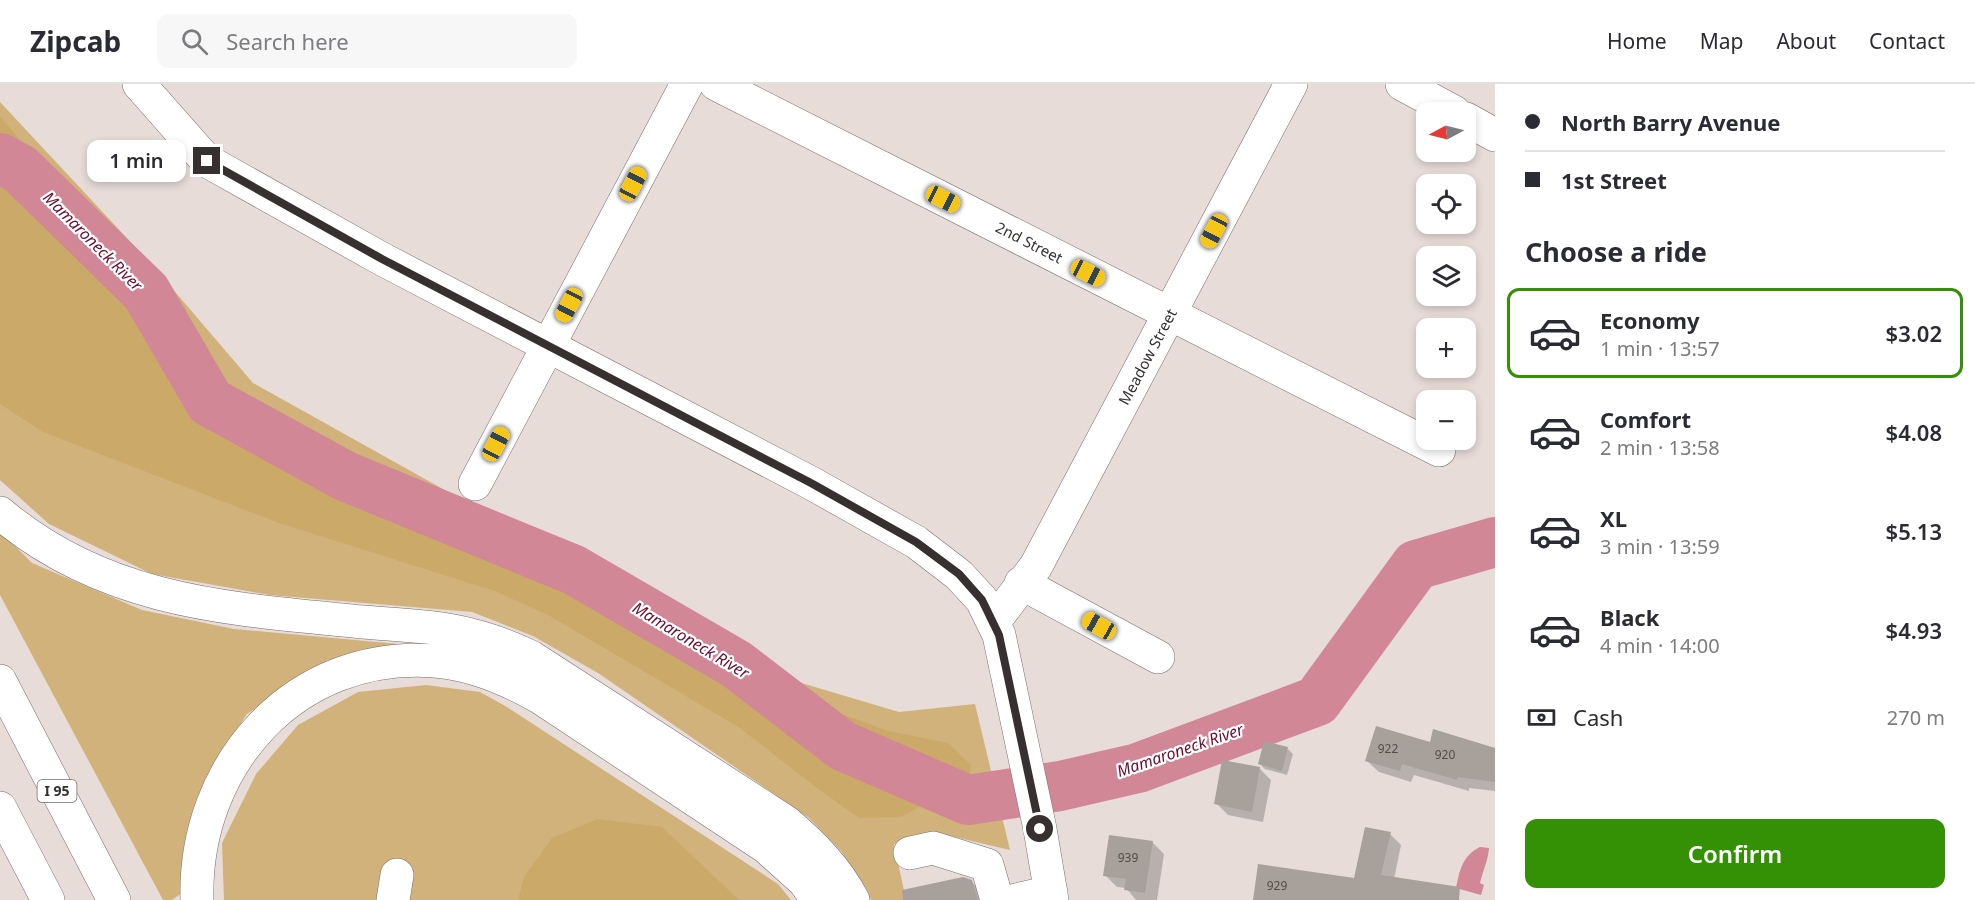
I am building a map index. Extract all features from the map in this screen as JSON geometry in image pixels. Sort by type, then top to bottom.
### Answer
[{"type":"main road","points":[[139,84],[207,161],[382,259],[811,483],[916,542],[959,574],[982,600],[999,635],[1038,818],[1052,896],[1016,900]]},
{"type":"main road","points":[[475,484],[687,84]]},
{"type":"main road","name":"2nd Street","points":[[716,84],[1416,438]]},
{"type":"main road","name":"Meadow Street","points":[[993,623],[1036,566],[1290,84]]},
{"type":"main road","points":[[1402,84],[1435,102]]},
{"type":"main road","points":[[1476,125],[1495,135]]},
{"type":"main road","points":[[0,513],[46,545],[86,566],[118,581],[167,596],[231,608],[437,629],[502,644],[531,657],[786,822],[810,842],[828,862],[853,900]]},
{"type":"main road","points":[[1021,583],[1158,657]]},
{"type":"main road","points":[[197,900],[198,864],[211,807],[237,754],[256,731],[301,694],[326,680],[352,670],[408,660],[435,661],[464,666],[519,685],[573,718],[759,842],[788,864],[818,900]]},
{"type":"main road","name":"I 95","points":[[0,681],[114,900]]},
{"type":"main road","points":[[0,808],[48,900]]},
{"type":"main road","points":[[910,853],[933,848],[987,865],[997,900]]},
{"type":"shaded area","points":[[0,102],[153,266],[253,383],[778,676],[899,712],[975,704],[1010,850],[942,834],[894,844],[906,900],[871,900],[867,890],[841,851],[809,818],[598,673],[533,636],[472,612],[270,595],[152,574],[49,524],[0,480]]},
{"type":"shaded area","points":[[0,116],[62,192],[138,318],[173,357],[277,420],[416,490],[829,709],[888,731],[948,743],[971,765],[969,779],[901,817],[859,818],[740,728],[550,616],[495,591],[279,523],[43,432],[0,404]]},
{"type":"shaded area","points":[[0,531],[32,563],[142,610],[234,629],[409,645],[328,660],[247,714],[211,769],[188,830],[183,892],[172,900],[163,900],[0,595]]},
{"type":"shaded area","points":[[426,685],[480,692],[507,707],[778,884],[791,900],[224,900],[222,843],[256,774],[298,725],[358,692]]},
{"type":"shaded area","points":[[598,819],[662,827],[739,900],[518,900],[524,877],[552,838]]},
{"type":"shaded area","points":[[1480,847],[1489,848],[1480,883],[1484,885],[1481,895],[1456,888],[1466,859]]},
{"type":"building","points":[[1376,726],[1430,742],[1433,729],[1495,748],[1495,782],[1458,777],[1457,780],[1402,764],[1400,771],[1365,761]]},
{"type":"building","points":[[1264,741],[1288,747],[1282,771],[1258,764]]},
{"type":"building","points":[[1222,760],[1260,767],[1252,812],[1214,804]]},
{"type":"building","points":[[1365,827],[1391,832],[1381,875],[1460,887],[1459,900],[1253,900],[1258,864],[1354,878]]},
{"type":"building","points":[[1109,835],[1153,841],[1145,893],[1124,890],[1126,879],[1103,876]]},
{"type":"building","points":[[963,877],[972,880],[978,900],[903,900],[902,890]]},
{"type":"waterway","name":"Mamaroneck River","points":[[0,158],[20,169],[146,292],[210,402],[345,476],[574,570],[736,664],[843,746],[968,800],[1060,786],[1138,768],[1317,701],[1416,565],[1495,542]]},
{"type":"route","points":[[207,161],[382,259],[811,483],[916,542],[959,574],[982,600],[999,635],[1040,829]]}]
